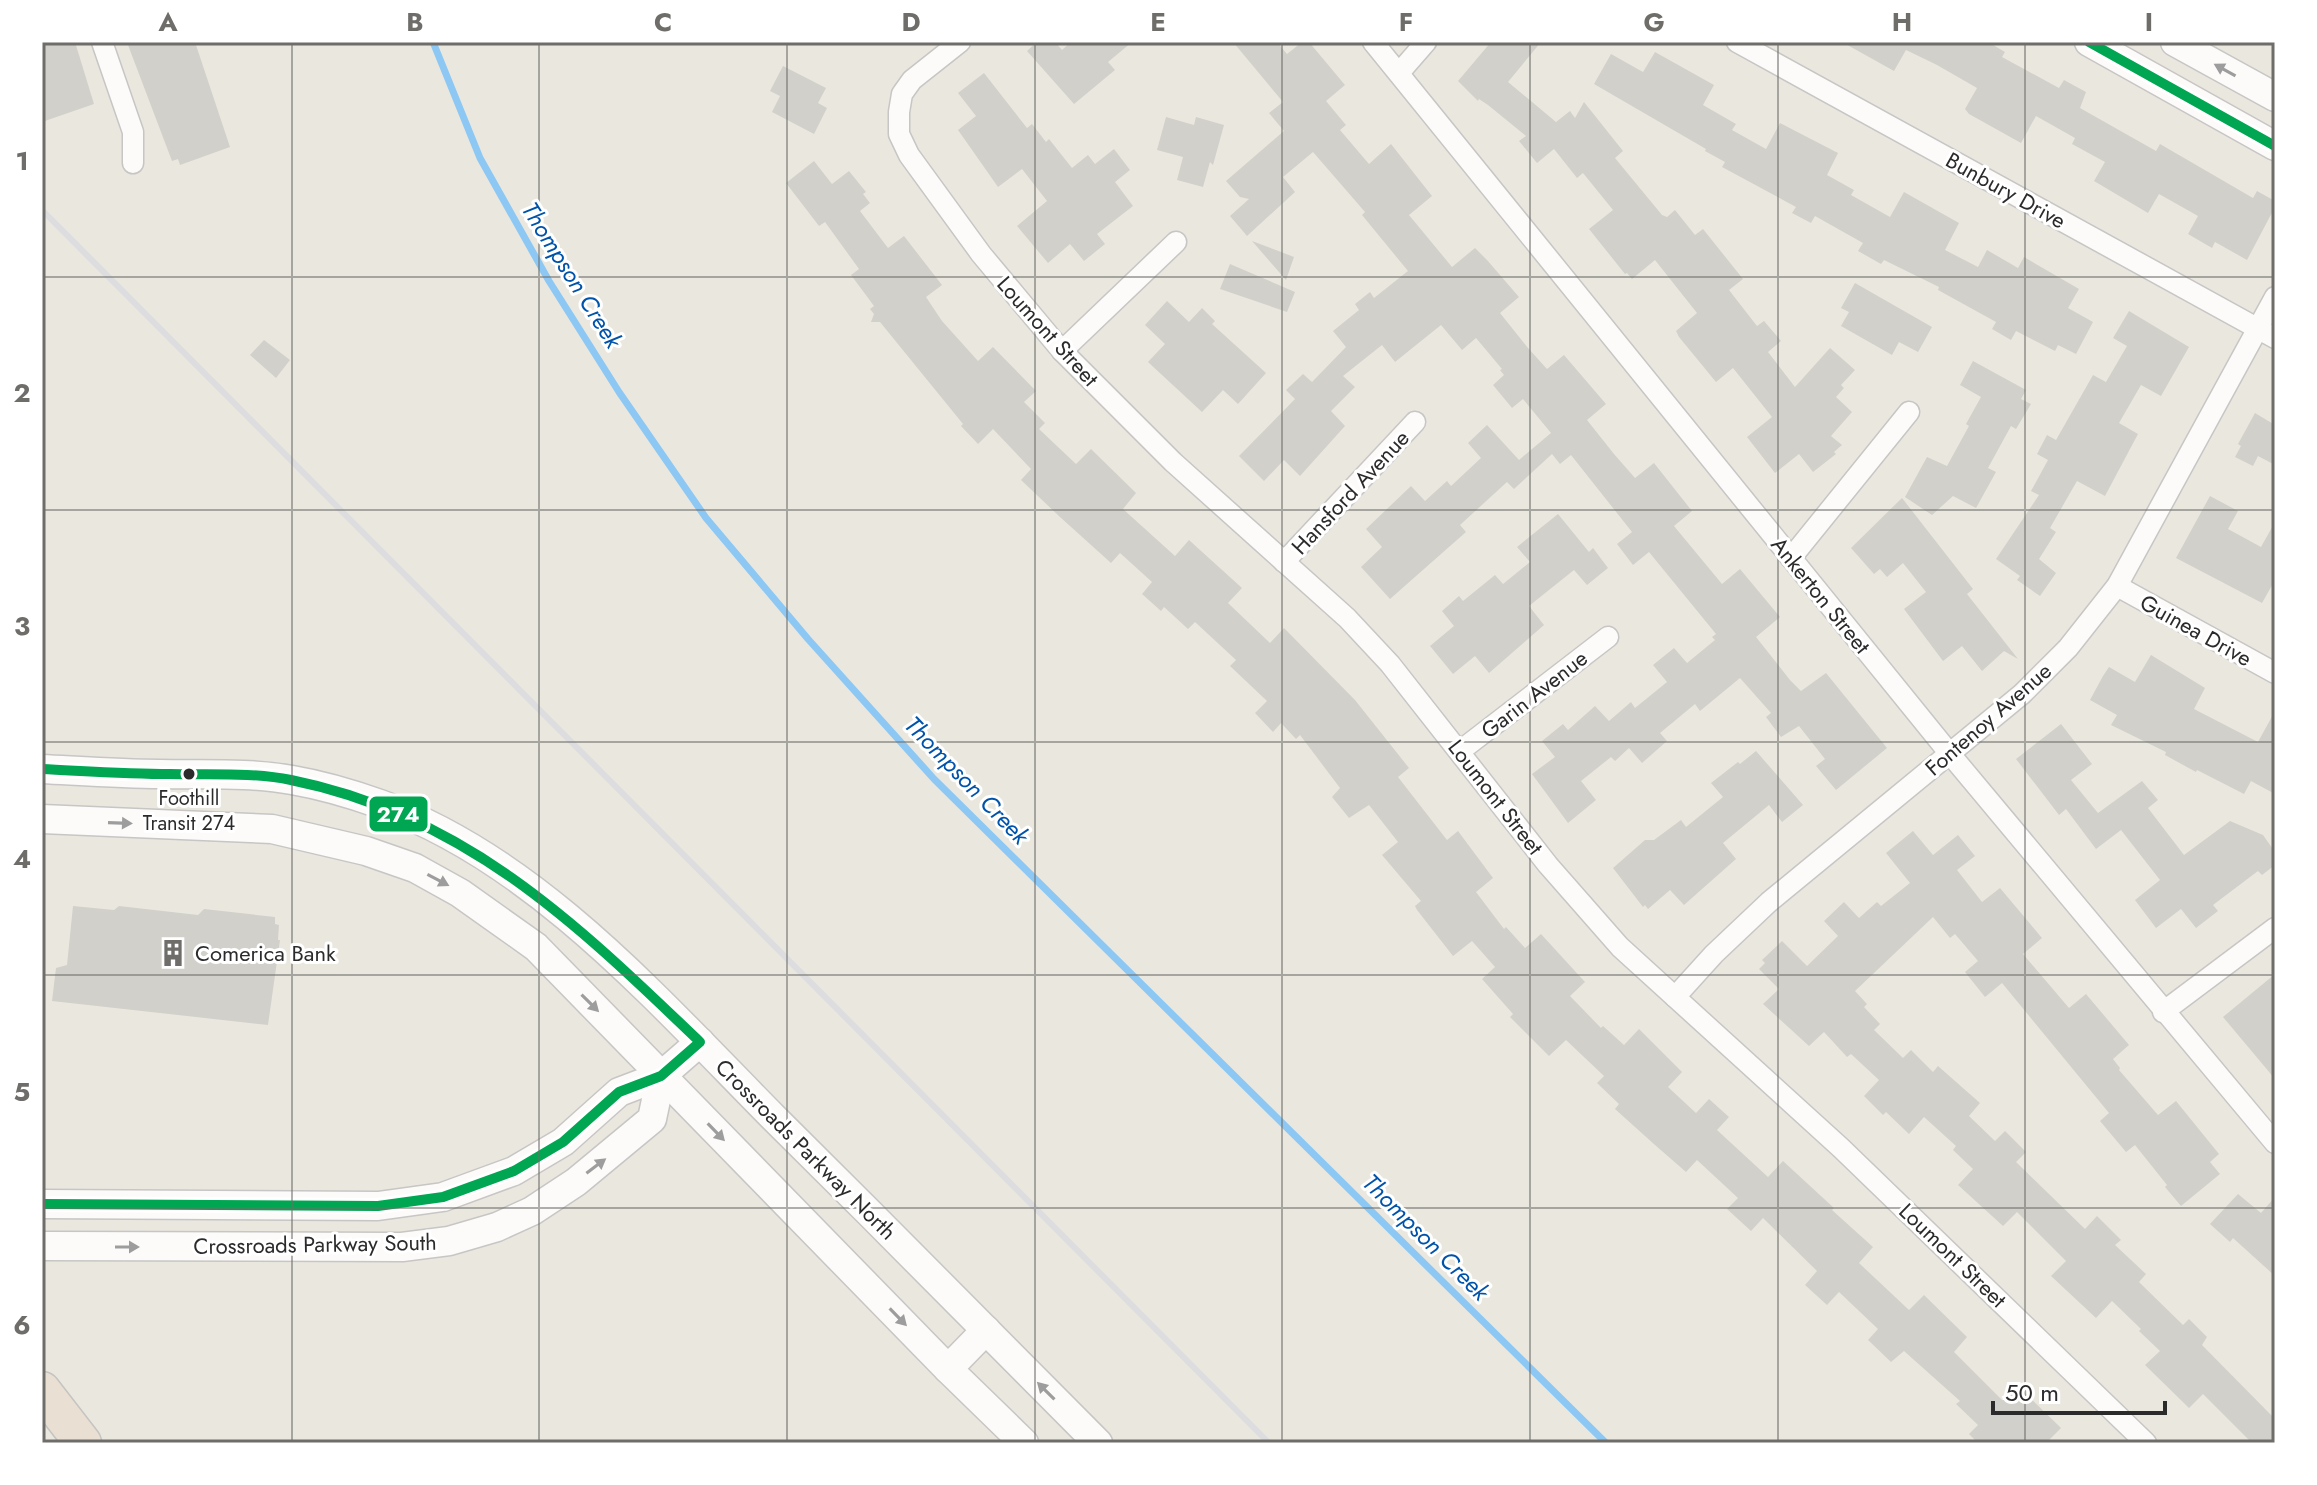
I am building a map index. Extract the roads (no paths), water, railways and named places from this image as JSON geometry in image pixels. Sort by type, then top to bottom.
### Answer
[{"type":"highway","points":[[42,1390],[83,1443]]},
{"type":"street","points":[[102,42],[133,132],[133,163]]},
{"type":"street","name":"Loumont Street","points":[[960,42],[912,80],[902,94],[899,134],[909,155],[981,254],[1062,351],[1173,462],[1347,618],[1390,664],[1577,898],[1620,947],[1887,1191],[2146,1443]]},
{"type":"street","name":"Ankerton Street","points":[[1373,42],[1950,754],[2275,1143]]},
{"type":"street","points":[[1399,73],[1426,42]]},
{"type":"street","name":"Bunbury Drive","points":[[1737,42],[2266,333]]},
{"type":"street","points":[[2089,42],[2275,146]]},
{"type":"street","points":[[2175,42],[2275,97]]},
{"type":"street","points":[[1062,351],[1176,242]]},
{"type":"street","name":"Fontenoy Avenue","points":[[1675,997],[1714,954],[1769,902],[1950,754],[2068,648],[2117,586],[2266,333],[2275,297]]},
{"type":"street","points":[[1791,558],[1909,412]]},
{"type":"street","name":"Hansford Avenue","points":[[1284,562],[1415,422]]},
{"type":"street","name":"Guinea Drive","points":[[2117,586],[2275,673]]},
{"type":"street","name":"Garin Avenue","points":[[1460,751],[1608,637]]},
{"type":"street","name":"Crossroads Parkway North","points":[[42,769],[232,774],[291,780],[395,810],[474,850],[520,880],[604,949],[1098,1443]]},
{"type":"street","points":[[366,851],[395,810]]},
{"type":"street","points":[[42,819],[272,829],[366,851],[415,868],[460,893],[536,947],[1024,1443]]},
{"type":"street","points":[[2163,1012],[2275,928]]},
{"type":"street","name":"Crossroads Parkway South","points":[[42,1204],[378,1206],[443,1197],[514,1171],[563,1142],[619,1092],[661,1076],[700,1042]]},
{"type":"street","name":"Crossroads Parkway South","points":[[45,1246],[402,1247],[449,1241],[497,1227],[532,1211],[606,1159],[652,1119],[661,1076]]},
{"type":"street","points":[[948,1369],[986,1330]]},
{"type":"waterway","name":"Thompson Creek","points":[[433,42],[480,158],[549,281],[619,392],[706,518],[808,639],[934,779],[1606,1443]]},
{"type":"railway","points":[[42,210],[1269,1443]]},
{"type":"place","name":"Foothill Transit 274","points":[[189,774]]},
{"type":"place","name":"Comerica Bank","points":[[173,953]]}]
